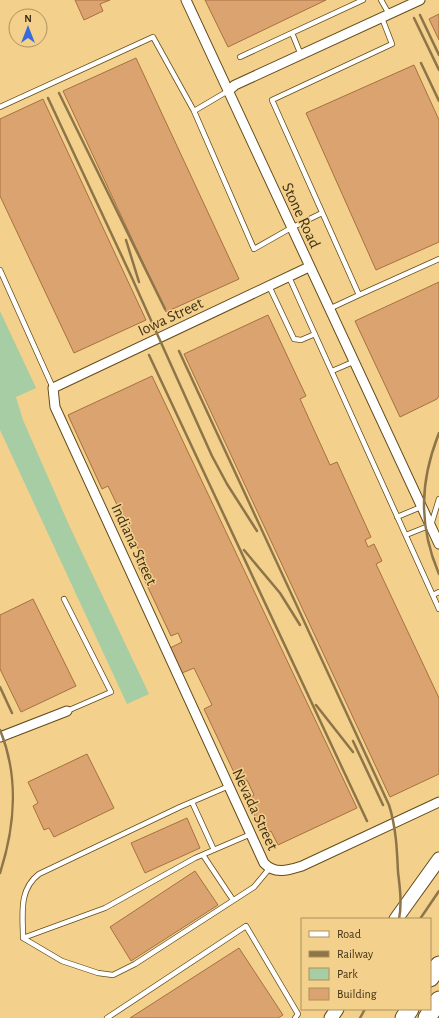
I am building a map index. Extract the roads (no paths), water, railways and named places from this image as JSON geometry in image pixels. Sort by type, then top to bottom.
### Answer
[{"type":"highway","points":[[431,977],[439,965]]},
{"type":"highway","points":[[427,1018],[439,1000]]},
{"type":"street","name":"Stone Road","points":[[186,0],[353,362],[439,544]]},
{"type":"street","points":[[228,91],[235,85],[420,0]]},
{"type":"street","name":"Iowa Street","points":[[53,392],[309,267]]},
{"type":"street","name":"Indiana Street","points":[[53,392],[55,406],[191,702]]},
{"type":"street","name":"Nevada Street","points":[[191,702],[264,863],[269,869],[286,871],[302,866],[439,802]]},
{"type":"street","points":[[0,737],[67,711]]},
{"type":"street","points":[[397,918],[439,859]]},
{"type":"lane","points":[[240,57],[363,0]]},
{"type":"lane","points":[[359,295],[272,100],[392,44],[381,0]]},
{"type":"lane","points":[[292,33],[301,55]]},
{"type":"lane","points":[[0,107],[153,37],[194,111],[254,249],[291,228],[322,213]]},
{"type":"lane","points":[[194,111],[228,91]]},
{"type":"lane","points":[[329,309],[439,259]]},
{"type":"lane","points":[[0,270],[53,392]]},
{"type":"lane","points":[[289,277],[439,609]]},
{"type":"lane","points":[[269,286],[294,339],[301,340],[315,334]]},
{"type":"lane","points":[[332,371],[353,362]]},
{"type":"lane","points":[[406,535],[430,525],[439,499]]},
{"type":"lane","points":[[397,516],[421,507]]},
{"type":"lane","points":[[433,595],[439,592]]},
{"type":"lane","points":[[64,598],[111,692],[67,711]]},
{"type":"lane","points":[[23,938],[23,901],[27,887],[35,877],[192,802],[229,786]]},
{"type":"lane","points":[[192,802],[214,850]]},
{"type":"lane","points":[[23,938],[105,908],[203,855],[251,834]]},
{"type":"lane","points":[[203,855],[233,900]]},
{"type":"lane","points":[[23,938],[62,962],[98,973],[113,975],[135,964],[254,887],[269,869]]},
{"type":"lane","points":[[107,1018],[246,926],[298,1014],[295,1018]]},
{"type":"railway","points":[[420,15],[439,55]]},
{"type":"railway","points":[[414,18],[439,70]]},
{"type":"railway","points":[[421,63],[439,101]]},
{"type":"railway","points":[[59,93],[165,309]]},
{"type":"railway","points":[[48,98],[132,278],[212,456],[227,484],[257,531]]},
{"type":"railway","points":[[126,240],[139,282]]},
{"type":"railway","points":[[179,351],[389,805],[397,846],[400,896],[399,918]]},
{"type":"railway","points":[[149,355],[367,821]]},
{"type":"railway","points":[[439,433],[428,468],[424,503],[427,538],[439,574]]},
{"type":"railway","points":[[244,550],[280,593],[300,625]]},
{"type":"railway","points":[[0,687],[12,713]]},
{"type":"railway","points":[[316,705],[353,752]]},
{"type":"railway","points":[[0,730],[10,765],[13,802],[9,838],[0,873]]},
{"type":"railway","points":[[353,741],[383,805]]},
{"type":"railway","points":[[421,918],[439,891]]},
{"type":"railway","points":[[360,1018],[364,1010]]}]
